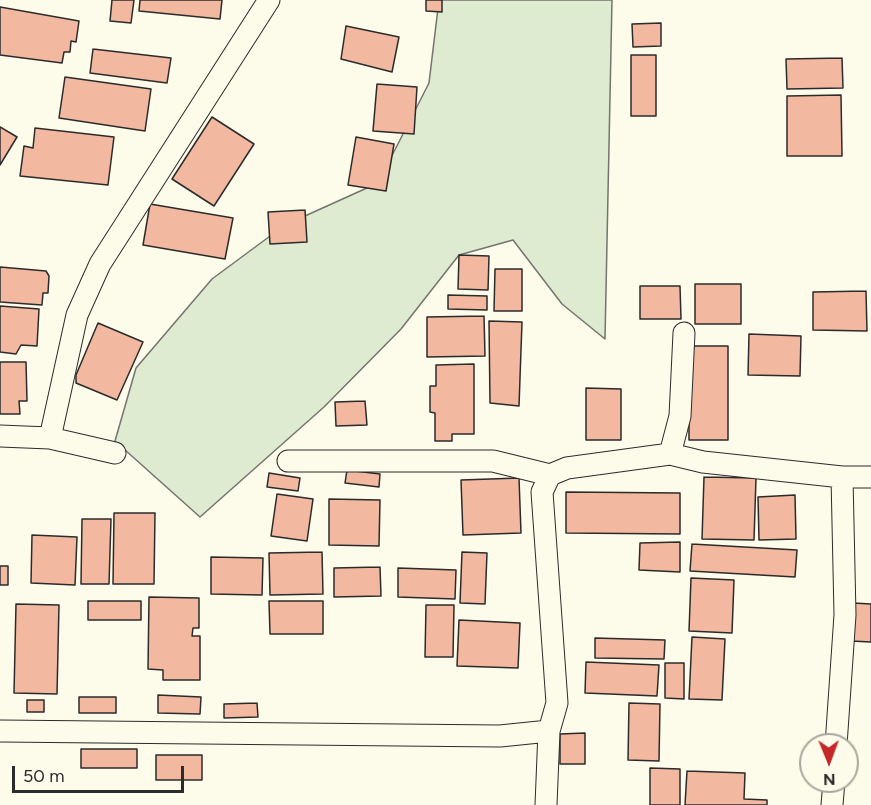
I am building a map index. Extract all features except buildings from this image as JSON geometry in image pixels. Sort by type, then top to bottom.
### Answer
[{"type":"street","points":[[50,438],[77,315],[100,264],[269,0]]},
{"type":"street","points":[[670,454],[680,416],[684,333]]},
{"type":"street","points":[[0,436],[50,438],[115,453]]},
{"type":"street","points":[[288,461],[493,461],[550,475],[567,468],[670,454],[703,462],[842,477],[871,477]]},
{"type":"street","points":[[546,805],[549,731],[557,703],[542,492],[550,475]]},
{"type":"street","points":[[837,733],[845,615],[842,477]]},
{"type":"street","points":[[0,731],[500,736],[549,731]]},
{"type":"green space","points":[[439,0],[612,0],[605,339],[562,304],[513,240],[459,255],[401,329],[324,407],[200,517],[115,441],[136,368],[212,279],[285,225],[378,183],[429,83]]}]
